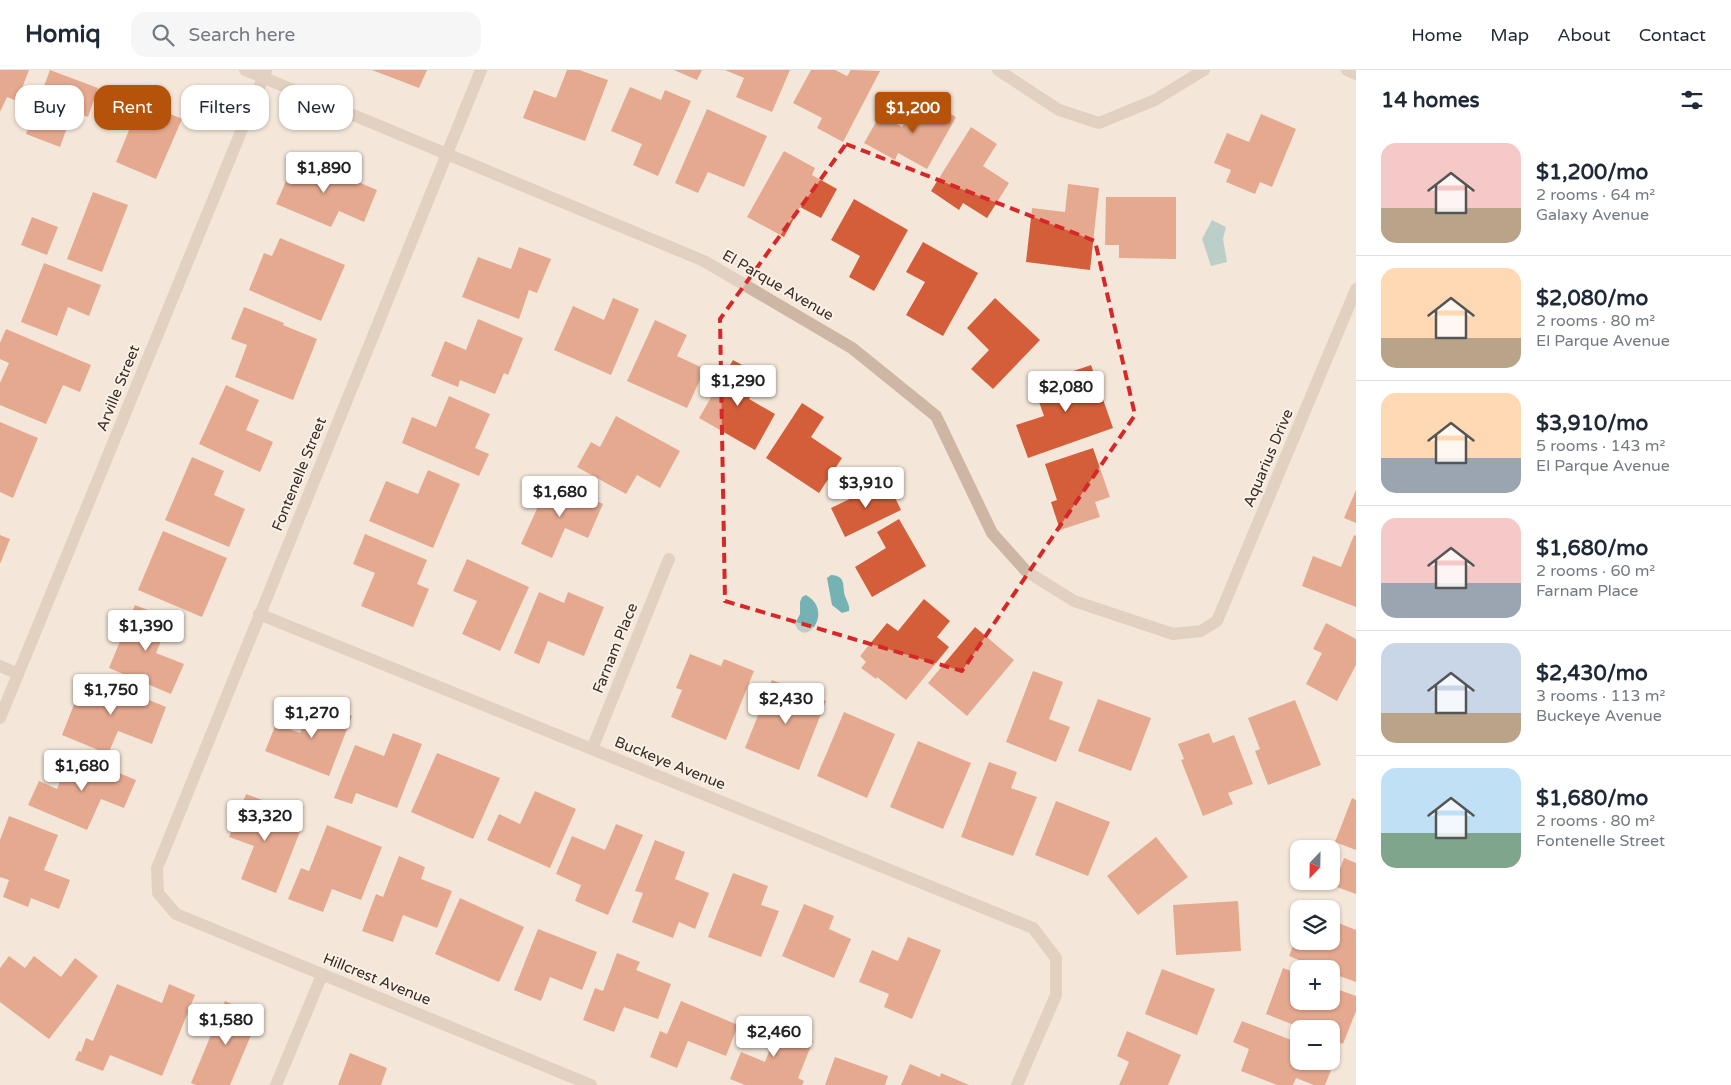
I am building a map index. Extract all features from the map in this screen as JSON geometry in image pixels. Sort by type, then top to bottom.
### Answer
[{"type":"street","name":"El Parque Avenue","points":[[245,70],[264,74],[704,261],[852,348],[936,416],[992,533],[1026,571],[1074,600],[1110,613],[1173,634],[1201,631]]},
{"type":"street","name":"Fontenelle Street","points":[[158,893],[156,868],[481,70]]},
{"type":"street","points":[[998,70],[1059,110],[1099,123],[1155,100],[1204,70]]},
{"type":"street","points":[[1347,70],[1356,74]]},
{"type":"street","name":"Arville Street","points":[[0,718],[264,74]]},
{"type":"street","name":"Aquarius Drive","points":[[1201,631],[1218,621],[1356,289]]},
{"type":"street","name":"Farnam Place","points":[[592,749],[669,559]]},
{"type":"street","name":"Buckeye Avenue","points":[[259,614],[1033,928],[1056,958],[1056,995],[1017,1085]]},
{"type":"street","points":[[0,666],[18,674]]},
{"type":"street","name":"Hillcrest Avenue","points":[[158,893],[176,914],[591,1085]]},
{"type":"street","points":[[276,1085],[322,975]]},
{"type":"highlighted area","points":[[846,144],[1095,241],[1135,415],[962,671],[725,601],[720,319]]},
{"type":"water","points":[[1212,220],[1226,227],[1223,239],[1227,262],[1211,266],[1202,239]]},
{"type":"water","points":[[831,575],[842,579],[849,611],[842,613],[832,605],[827,578]]},
{"type":"water","points":[[806,595],[814,602],[818,610],[818,618],[811,630],[805,633],[800,631],[795,624],[800,614],[800,602],[802,597]]},
{"type":"building","points":[[0,70],[29,70],[23,85],[15,85],[15,100],[7,97],[0,112]]},
{"type":"building","points":[[50,70],[94,86],[94,100],[88,117],[84,115],[84,85],[44,85]]},
{"type":"building","points":[[372,70],[427,70],[419,88]]},
{"type":"building","points":[[567,70],[579,70],[608,80],[585,141],[523,118],[534,90],[556,98]]},
{"type":"building","points":[[674,70],[702,70],[697,80]]},
{"type":"building","points":[[725,70],[790,70],[772,112],[736,97],[744,78]]},
{"type":"building","points":[[811,70],[835,70],[847,76],[851,70],[880,71],[843,142],[817,128],[822,118],[793,103]]},
{"type":"building","points":[[630,87],[661,100],[665,90],[691,101],[658,176],[633,165],[642,144],[611,131]]},
{"type":"building","points":[[919,96],[956,117],[927,169],[898,153],[895,160],[864,143],[880,115],[902,127]]},
{"type":"building","points":[[707,109],[767,136],[744,187],[708,172],[698,193],[675,183]]},
{"type":"building","points":[[171,114],[181,119],[156,179],[116,162],[129,130],[171,130]]},
{"type":"building","points":[[1261,114],[1296,129],[1272,187],[1260,182],[1255,194],[1226,182],[1231,170],[1214,163],[1227,133],[1249,142]]},
{"type":"building","points":[[971,127],[997,144],[983,166],[1009,183],[987,218],[963,203],[959,210],[931,191]]},
{"type":"building","points":[[28,130],[66,130],[60,147],[26,134]]},
{"type":"building","points":[[784,151],[815,168],[812,175],[837,189],[821,218],[800,207],[784,237],[747,217]]},
{"type":"building","points":[[297,156],[377,190],[364,222],[339,211],[331,227],[276,204]]},
{"type":"building","points":[[1068,184],[1099,188],[1090,270],[1026,262],[1032,208],[1065,212]]},
{"type":"building","points":[[93,192],[128,205],[102,272],[67,259]]},
{"type":"building","points":[[1106,197],[1176,197],[1176,259],[1119,258],[1119,245],[1105,245]]},
{"type":"building","points":[[854,199],[908,230],[874,291],[849,277],[860,256],[831,240]]},
{"type":"building","points":[[32,217],[58,227],[47,255],[21,245]]},
{"type":"building","points":[[280,238],[345,265],[321,321],[249,290],[264,253],[272,256]]},
{"type":"building","points":[[923,242],[978,273],[943,336],[906,315],[925,282],[906,272]]},
{"type":"building","points":[[519,247],[551,259],[537,293],[529,290],[519,319],[462,297],[478,257],[511,269]]},
{"type":"building","points":[[44,263],[101,285],[89,316],[68,307],[57,336],[21,322]]},
{"type":"building","points":[[613,298],[639,309],[611,375],[554,350],[573,306],[604,320]]},
{"type":"building","points":[[995,298],[1040,340],[993,389],[971,369],[989,350],[967,328]]},
{"type":"building","points":[[244,307],[317,339],[293,400],[235,377],[247,345],[231,339]]},
{"type":"building","points":[[478,319],[523,338],[508,375],[504,373],[495,394],[460,380],[458,387],[431,376],[445,341],[466,350]]},
{"type":"building","points":[[655,320],[687,335],[677,356],[705,369],[687,408],[627,381]]},
{"type":"building","points":[[6,329],[91,365],[80,392],[63,385],[46,424],[0,405],[0,383],[9,363],[0,359],[0,343]]},
{"type":"building","points":[[733,360],[762,376],[749,399],[775,414],[755,450],[699,418]]},
{"type":"building","points":[[1091,365],[1113,428],[1028,458],[1016,425],[1044,416],[1033,385]]},
{"type":"building","points":[[226,385],[259,400],[246,430],[273,442],[260,472],[199,444]]},
{"type":"building","points":[[449,396],[490,414],[475,448],[489,454],[479,476],[402,443],[412,417],[436,427]]},
{"type":"building","points":[[802,403],[824,417],[811,437],[842,458],[819,493],[766,458]]},
{"type":"building","points":[[616,416],[680,451],[660,488],[637,475],[626,494],[577,467],[591,442],[600,447]]},
{"type":"building","points":[[0,422],[38,438],[13,498],[0,492]]},
{"type":"building","points":[[1093,448],[1110,497],[1095,502],[1100,517],[1060,530],[1051,502],[1057,500],[1045,464]]},
{"type":"building","points":[[192,457],[224,471],[214,495],[245,509],[229,547],[165,520]]},
{"type":"building","points":[[428,470],[460,484],[433,548],[369,521],[386,481],[418,494]]},
{"type":"building","points":[[550,480],[603,504],[588,538],[565,528],[552,558],[521,544]]},
{"type":"building","points":[[887,481],[901,510],[845,537],[831,508]]},
{"type":"building","points":[[1356,490],[1356,523],[1344,518]]},
{"type":"building","points":[[899,519],[926,566],[872,597],[855,567],[886,548],[877,532]]},
{"type":"building","points":[[163,531],[227,558],[202,617],[138,590]]},
{"type":"building","points":[[365,534],[427,560],[417,584],[429,589],[413,627],[361,606],[375,573],[353,564]]},
{"type":"building","points":[[0,535],[10,539],[0,564]]},
{"type":"building","points":[[1354,535],[1356,536],[1356,607],[1302,586],[1313,556],[1341,567]]},
{"type":"building","points":[[467,559],[529,587],[500,651],[462,634],[477,601],[453,591]]},
{"type":"building","points":[[539,592],[564,603],[568,592],[604,607],[584,656],[548,641],[539,664],[514,653]]},
{"type":"building","points":[[924,599],[950,621],[937,637],[949,647],[906,700],[877,677],[876,679],[861,668],[866,662],[860,656],[887,623],[898,631]]},
{"type":"building","points":[[135,605],[170,619],[156,653],[184,664],[171,694],[109,668]]},
{"type":"building","points":[[1326,623],[1356,639],[1356,665],[1337,701],[1306,684],[1322,653],[1313,649]]},
{"type":"building","points":[[975,627],[1014,660],[967,716],[928,683]]},
{"type":"building","points":[[690,654],[721,666],[724,659],[754,671],[726,740],[671,717],[682,690],[676,688]]},
{"type":"building","points":[[1033,671],[1063,682],[1049,719],[1070,727],[1056,762],[1006,742]]},
{"type":"building","points":[[86,674],[166,707],[152,744],[118,731],[108,754],[62,735]]},
{"type":"building","points":[[772,680],[826,701],[799,770],[745,748]]},
{"type":"building","points":[[1098,699],[1151,718],[1131,771],[1078,751]]},
{"type":"building","points":[[1295,700],[1321,765],[1268,785],[1255,751],[1260,749],[1248,718]]},
{"type":"building","points":[[313,701],[352,716],[329,776],[265,751],[276,724],[300,733]]},
{"type":"building","points":[[844,712],[895,734],[867,798],[817,776]]},
{"type":"building","points":[[393,733],[422,744],[397,808],[356,793],[352,804],[334,798],[355,745],[384,756]]},
{"type":"building","points":[[1209,733],[1213,743],[1234,735],[1253,784],[1228,793],[1233,804],[1203,816],[1181,760],[1184,759],[1178,744]]},
{"type":"building","points":[[918,741],[971,763],[943,829],[890,807]]},
{"type":"building","points":[[71,753],[136,780],[124,808],[101,799],[87,830],[28,805],[39,781],[57,789]]},
{"type":"building","points":[[437,753],[500,778],[473,839],[411,812]]},
{"type":"building","points":[[989,762],[1017,772],[1011,788],[1037,797],[1013,856],[961,837]]},
{"type":"building","points":[[535,791],[576,809],[550,868],[487,840],[499,814],[520,824]]},
{"type":"building","points":[[246,794],[273,804],[270,811],[303,824],[276,893],[241,879],[254,846],[229,837]]},
{"type":"building","points":[[1352,798],[1356,800],[1356,850],[1340,844],[1340,840],[1336,840]]},
{"type":"building","points":[[1056,801],[1110,822],[1088,876],[1035,855]]},
{"type":"building","points":[[9,816],[58,835],[44,870],[70,880],[59,909],[31,898],[28,907],[3,897],[9,880],[0,877],[0,840]]},
{"type":"building","points":[[616,824],[643,835],[608,915],[575,901],[581,885],[556,874],[572,836],[605,850]]},
{"type":"building","points":[[327,825],[382,847],[361,900],[332,889],[323,912],[288,899],[301,868],[309,871]]},
{"type":"building","points":[[1156,837],[1188,877],[1138,915],[1107,876]]},
{"type":"building","points":[[655,840],[685,852],[675,879],[709,893],[695,929],[679,922],[673,938],[632,922],[643,893],[635,891]]},
{"type":"building","points":[[399,856],[425,867],[421,879],[452,891],[437,928],[403,915],[393,942],[362,931],[376,894],[383,897]]},
{"type":"building","points":[[1344,858],[1356,863],[1356,894],[1340,888],[1340,869]]},
{"type":"building","points":[[733,873],[768,886],[761,905],[779,911],[761,957],[708,937]]},
{"type":"building","points":[[460,898],[524,927],[499,982],[435,954]]},
{"type":"building","points":[[1238,901],[1241,951],[1176,955],[1173,905]]},
{"type":"building","points":[[804,904],[834,916],[829,929],[851,939],[834,978],[782,956]]},
{"type":"building","points":[[1340,924],[1356,930],[1356,982],[1340,976],[1340,960],[1299,960],[1289,956],[1291,950],[1340,950]]},
{"type":"building","points":[[538,929],[597,952],[582,990],[550,977],[541,1001],[514,990]]},
{"type":"building","points":[[908,937],[941,950],[912,1019],[884,1007],[889,994],[859,982],[872,950],[898,961]]},
{"type":"building","points":[[617,953],[640,962],[636,970],[671,984],[658,1019],[624,1007],[614,1032],[583,1020],[595,988],[603,991]]},
{"type":"building","points":[[9,956],[25,968],[34,956],[61,977],[75,958],[98,976],[49,1039],[0,1002],[0,968]]},
{"type":"building","points":[[1283,968],[1290,971],[1290,1010],[1340,1010],[1340,990],[1356,996],[1356,1011],[1343,1044],[1340,1043],[1340,1020],[1290,1020],[1290,1023],[1266,1014]]},
{"type":"building","points":[[1162,969],[1215,989],[1197,1035],[1145,1014]]},
{"type":"building","points":[[117,984],[162,1003],[169,984],[195,995],[162,1076],[110,1055],[103,1071],[75,1060],[79,1051],[81,1052],[86,1038],[93,1041]]},
{"type":"building","points":[[225,1001],[259,1016],[230,1085],[196,1085],[191,1083]]},
{"type":"building","points":[[681,1001],[738,1025],[726,1056],[688,1041],[677,1068],[650,1057],[660,1031],[667,1034]]},
{"type":"building","points":[[760,1019],[813,1041],[798,1078],[804,1081],[802,1085],[745,1085],[730,1079],[741,1052],[765,1062],[770,1049],[751,1041]]},
{"type":"building","points":[[1242,1021],[1290,1040],[1290,1070],[1331,1070],[1325,1085],[1314,1085],[1296,1078],[1293,1085],[1277,1085],[1241,1071],[1249,1049],[1233,1042]]},
{"type":"building","points":[[1127,1031],[1181,1055],[1168,1085],[1119,1085],[1129,1062],[1117,1056]]},
{"type":"building","points":[[350,1053],[387,1068],[381,1085],[338,1085]]},
{"type":"building","points":[[835,1057],[888,1076],[885,1085],[825,1085]]},
{"type":"building","points":[[910,1064],[940,1077],[941,1073],[969,1085],[901,1085]]}]
